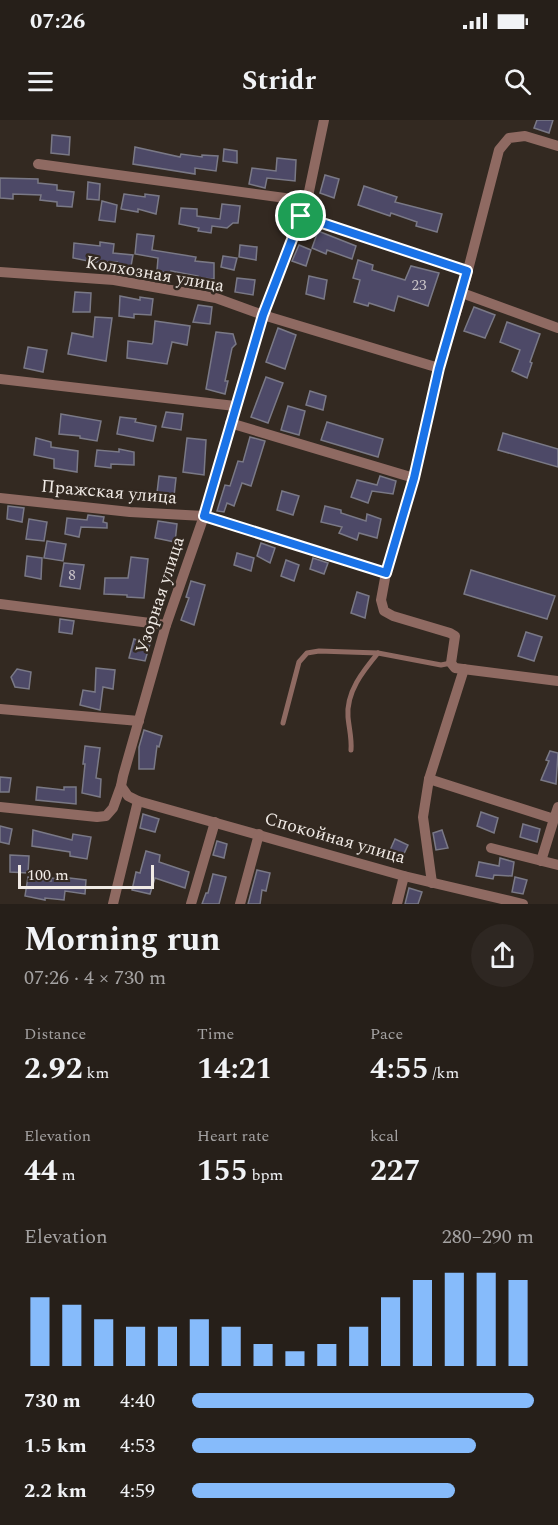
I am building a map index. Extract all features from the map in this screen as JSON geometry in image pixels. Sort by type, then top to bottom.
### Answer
[{"type":"street","name":"Узорная улица","points":[[122,786],[166,625],[204,516],[263,315],[307,201],[324,120]]},
{"type":"street","points":[[558,146],[525,136],[509,138],[499,150],[462,293],[439,368],[414,478],[386,573],[381,600],[384,611],[393,616],[455,636],[451,663],[455,668],[558,681]]},
{"type":"street","points":[[38,164],[307,201]]},
{"type":"street","points":[[301,216],[467,271]]},
{"type":"street","name":"Колхозная улица","points":[[0,272],[114,280],[216,298],[263,315],[439,368]]},
{"type":"street","points":[[462,293],[558,328]]},
{"type":"street","points":[[0,379],[235,406]]},
{"type":"street","points":[[230,423],[414,478]]},
{"type":"street","name":"Пражская улица","points":[[0,498],[130,512],[204,516],[386,573]]},
{"type":"street","points":[[0,604],[166,625]]},
{"type":"street","points":[[432,883],[423,817],[429,779],[464,669]]},
{"type":"street","points":[[0,709],[139,721]]},
{"type":"street","points":[[429,779],[554,819]]},
{"type":"street","points":[[113,904],[138,801],[128,796],[122,786]]},
{"type":"street","points":[[0,807],[106,816],[113,808],[122,786]]},
{"type":"street","name":"Спокойная улица","points":[[138,801],[405,876],[523,904]]},
{"type":"street","points":[[541,861],[558,807]]},
{"type":"street","points":[[191,904],[215,822]]},
{"type":"street","points":[[240,904],[259,834]]},
{"type":"street","points":[[491,848],[558,865]]},
{"type":"street","points":[[397,904],[405,876]]},
{"type":"lane","points":[[283,723],[299,662],[307,653],[319,651],[378,653],[441,665],[451,663]]},
{"type":"lane","points":[[351,750],[352,740],[348,714],[352,691],[361,674],[378,653]]},
{"type":"building","points":[[537,120],[553,120],[549,133],[534,128]]},
{"type":"building","points":[[52,135],[70,137],[69,155],[51,153]]},
{"type":"building","points":[[135,147],[180,157],[181,154],[202,157],[202,155],[218,156],[216,171],[195,168],[195,174],[133,164]]},
{"type":"building","points":[[224,149],[237,151],[237,163],[223,161]]},
{"type":"building","points":[[277,158],[296,160],[295,181],[267,178],[265,188],[249,184],[252,168],[276,171]]},
{"type":"building","points":[[325,175],[339,179],[334,198],[320,193]]},
{"type":"building","points":[[0,178],[38,179],[38,183],[57,185],[57,190],[74,192],[72,207],[57,206],[57,202],[40,200],[41,195],[13,194],[13,199],[0,198]]},
{"type":"building","points":[[88,182],[100,184],[99,200],[87,199]]},
{"type":"building","points":[[364,186],[397,197],[395,202],[442,214],[437,232],[416,226],[417,222],[391,213],[390,216],[358,205]]},
{"type":"building","points":[[124,194],[159,196],[156,214],[138,209],[138,212],[121,209]]},
{"type":"building","points":[[102,201],[117,205],[115,222],[99,220]]},
{"type":"building","points":[[222,204],[240,206],[238,223],[233,223],[227,228],[212,226],[211,233],[179,224],[181,208],[197,209],[197,216],[220,219]]},
{"type":"building","points":[[318,231],[356,246],[352,259],[327,250],[326,254],[312,248]]},
{"type":"building","points":[[137,234],[154,236],[152,250],[196,257],[195,261],[214,263],[214,279],[198,278],[198,276],[171,271],[171,274],[157,271],[158,258],[135,254]]},
{"type":"building","points":[[100,242],[114,244],[113,253],[133,255],[130,272],[115,270],[117,262],[93,262],[73,258],[74,243],[100,246]]},
{"type":"building","points":[[240,245],[257,247],[256,260],[239,257]]},
{"type":"building","points":[[299,245],[311,250],[306,266],[292,261]]},
{"type":"building","points":[[223,256],[237,258],[234,270],[221,267]]},
{"type":"building","points":[[358,260],[373,265],[372,270],[405,280],[411,266],[439,273],[428,306],[398,296],[394,311],[369,303],[368,306],[354,302],[360,280],[353,278]]},
{"type":"building","points":[[309,276],[327,280],[324,299],[306,294]]},
{"type":"building","points":[[237,278],[255,280],[253,295],[235,292]]},
{"type":"building","points":[[75,292],[91,293],[90,312],[73,312]]},
{"type":"building","points":[[120,296],[140,300],[140,297],[153,299],[151,315],[134,314],[134,318],[119,316]]},
{"type":"building","points":[[198,305],[212,307],[210,324],[193,322]]},
{"type":"building","points":[[474,307],[495,315],[485,338],[464,331]]},
{"type":"building","points":[[95,317],[112,318],[106,361],[68,354],[72,333],[93,337]]},
{"type":"building","points":[[155,321],[190,326],[187,345],[172,342],[167,364],[127,358],[128,341],[152,344]]},
{"type":"building","points":[[507,322],[540,334],[527,378],[512,371],[520,350],[500,342]]},
{"type":"building","points":[[278,328],[296,335],[285,369],[266,362]]},
{"type":"building","points":[[216,332],[233,334],[236,344],[232,348],[225,381],[228,381],[225,394],[206,389]]},
{"type":"building","points":[[28,347],[47,350],[43,372],[24,368]]},
{"type":"building","points":[[266,377],[283,383],[268,423],[251,417]]},
{"type":"building","points":[[310,391],[326,396],[323,410],[306,405]]},
{"type":"building","points":[[288,406],[305,411],[299,435],[281,430]]},
{"type":"building","points":[[166,412],[183,414],[181,430],[162,427]]},
{"type":"building","points":[[61,414],[101,421],[97,441],[80,438],[80,436],[59,434]]},
{"type":"building","points":[[120,417],[136,419],[135,422],[156,426],[153,441],[117,434]]},
{"type":"building","points":[[327,422],[383,439],[378,457],[321,440]]},
{"type":"building","points":[[503,433],[558,449],[558,467],[498,450]]},
{"type":"building","points":[[250,437],[265,441],[251,486],[242,483],[234,506],[227,503],[224,512],[217,511],[225,485],[230,486],[238,461],[243,462]]},
{"type":"building","points":[[36,438],[51,442],[51,447],[78,451],[77,472],[54,468],[54,459],[34,455]]},
{"type":"building","points":[[187,438],[206,440],[204,475],[183,472]]},
{"type":"building","points":[[119,449],[134,452],[134,465],[111,464],[111,468],[95,466],[97,450],[119,452]]},
{"type":"building","points":[[159,476],[176,478],[174,496],[157,493]]},
{"type":"building","points":[[380,476],[396,481],[393,494],[372,491],[368,503],[351,497],[357,480],[377,485]]},
{"type":"building","points":[[282,491],[299,496],[293,515],[277,510]]},
{"type":"building","points":[[8,506],[24,508],[22,522],[7,519]]},
{"type":"building","points":[[325,506],[366,521],[367,514],[381,519],[377,538],[359,533],[357,540],[339,533],[342,527],[321,522]]},
{"type":"building","points":[[88,515],[104,517],[103,522],[107,523],[107,528],[81,527],[79,537],[65,534],[67,518],[87,520]]},
{"type":"building","points":[[29,519],[47,522],[44,541],[26,539]]},
{"type":"building","points":[[158,521],[177,524],[175,542],[155,538]]},
{"type":"building","points":[[47,541],[66,544],[63,561],[44,558]]},
{"type":"building","points":[[261,543],[275,548],[270,563],[257,556]]},
{"type":"building","points":[[237,553],[254,558],[251,571],[234,565]]},
{"type":"building","points":[[27,556],[42,558],[41,579],[25,576]]},
{"type":"building","points":[[131,557],[148,559],[144,598],[104,594],[105,578],[128,578]]},
{"type":"building","points":[[313,558],[328,563],[324,574],[310,569]]},
{"type":"building","points":[[286,560],[299,565],[294,581],[281,576]]},
{"type":"building","points":[[64,563],[84,565],[80,589],[60,586]]},
{"type":"building","points":[[471,570],[555,596],[547,619],[464,594]]},
{"type":"building","points":[[191,581],[205,585],[194,625],[181,620],[189,598],[186,597]]},
{"type":"building","points":[[357,592],[369,596],[365,618],[351,613]]},
{"type":"building","points":[[60,619],[74,621],[72,634],[59,632]]},
{"type":"building","points":[[526,632],[542,637],[534,661],[518,656]]},
{"type":"building","points":[[134,639],[150,644],[145,661],[129,658]]},
{"type":"building","points":[[96,668],[115,670],[113,689],[103,687],[100,710],[80,705],[83,690],[95,692]]},
{"type":"building","points":[[17,669],[31,672],[29,689],[15,687],[11,677]]},
{"type":"building","points":[[144,730],[162,736],[159,747],[157,746],[154,769],[139,769],[139,747]]},
{"type":"building","points":[[85,746],[100,748],[96,778],[101,779],[100,797],[82,793]]},
{"type":"building","points":[[550,751],[558,753],[556,784],[541,780],[549,761],[546,760]]},
{"type":"building","points":[[0,777],[11,778],[9,792],[0,792]]},
{"type":"building","points":[[37,787],[64,790],[64,787],[76,787],[76,804],[36,800]]},
{"type":"building","points":[[481,812],[498,818],[494,833],[477,826]]},
{"type":"building","points":[[143,814],[159,819],[155,832],[140,828]]},
{"type":"building","points":[[523,824],[540,829],[537,842],[520,837]]},
{"type":"building","points":[[0,826],[12,829],[9,844],[0,842]]},
{"type":"building","points":[[33,830],[72,840],[73,834],[91,837],[87,859],[70,856],[70,852],[32,846]]},
{"type":"building","points":[[442,830],[448,848],[436,850],[433,833]]},
{"type":"building","points":[[395,839],[408,845],[400,862],[387,857]]},
{"type":"building","points":[[217,841],[227,844],[224,858],[213,855]]},
{"type":"building","points":[[146,851],[160,855],[159,862],[189,872],[185,888],[155,878],[150,894],[132,890],[136,872],[140,873]]},
{"type":"building","points":[[10,855],[29,856],[28,873],[10,872]]},
{"type":"building","points":[[500,858],[514,862],[512,876],[494,875],[493,879],[476,876],[479,862],[499,866]]},
{"type":"building","points":[[257,870],[270,873],[266,891],[262,890],[260,904],[248,904]]},
{"type":"building","points":[[213,874],[226,877],[219,904],[202,904],[208,893]]},
{"type":"building","points":[[28,877],[51,881],[51,878],[69,881],[70,878],[86,880],[85,894],[65,891],[64,900],[45,898],[45,900],[25,896]]},
{"type":"building","points":[[515,877],[527,880],[523,894],[512,892]]},
{"type":"building","points":[[409,888],[422,892],[418,904],[405,904]]},
{"type":"route","points":[[301,216],[467,271],[439,368],[414,478],[386,573],[204,516],[263,315],[301,216]]}]
